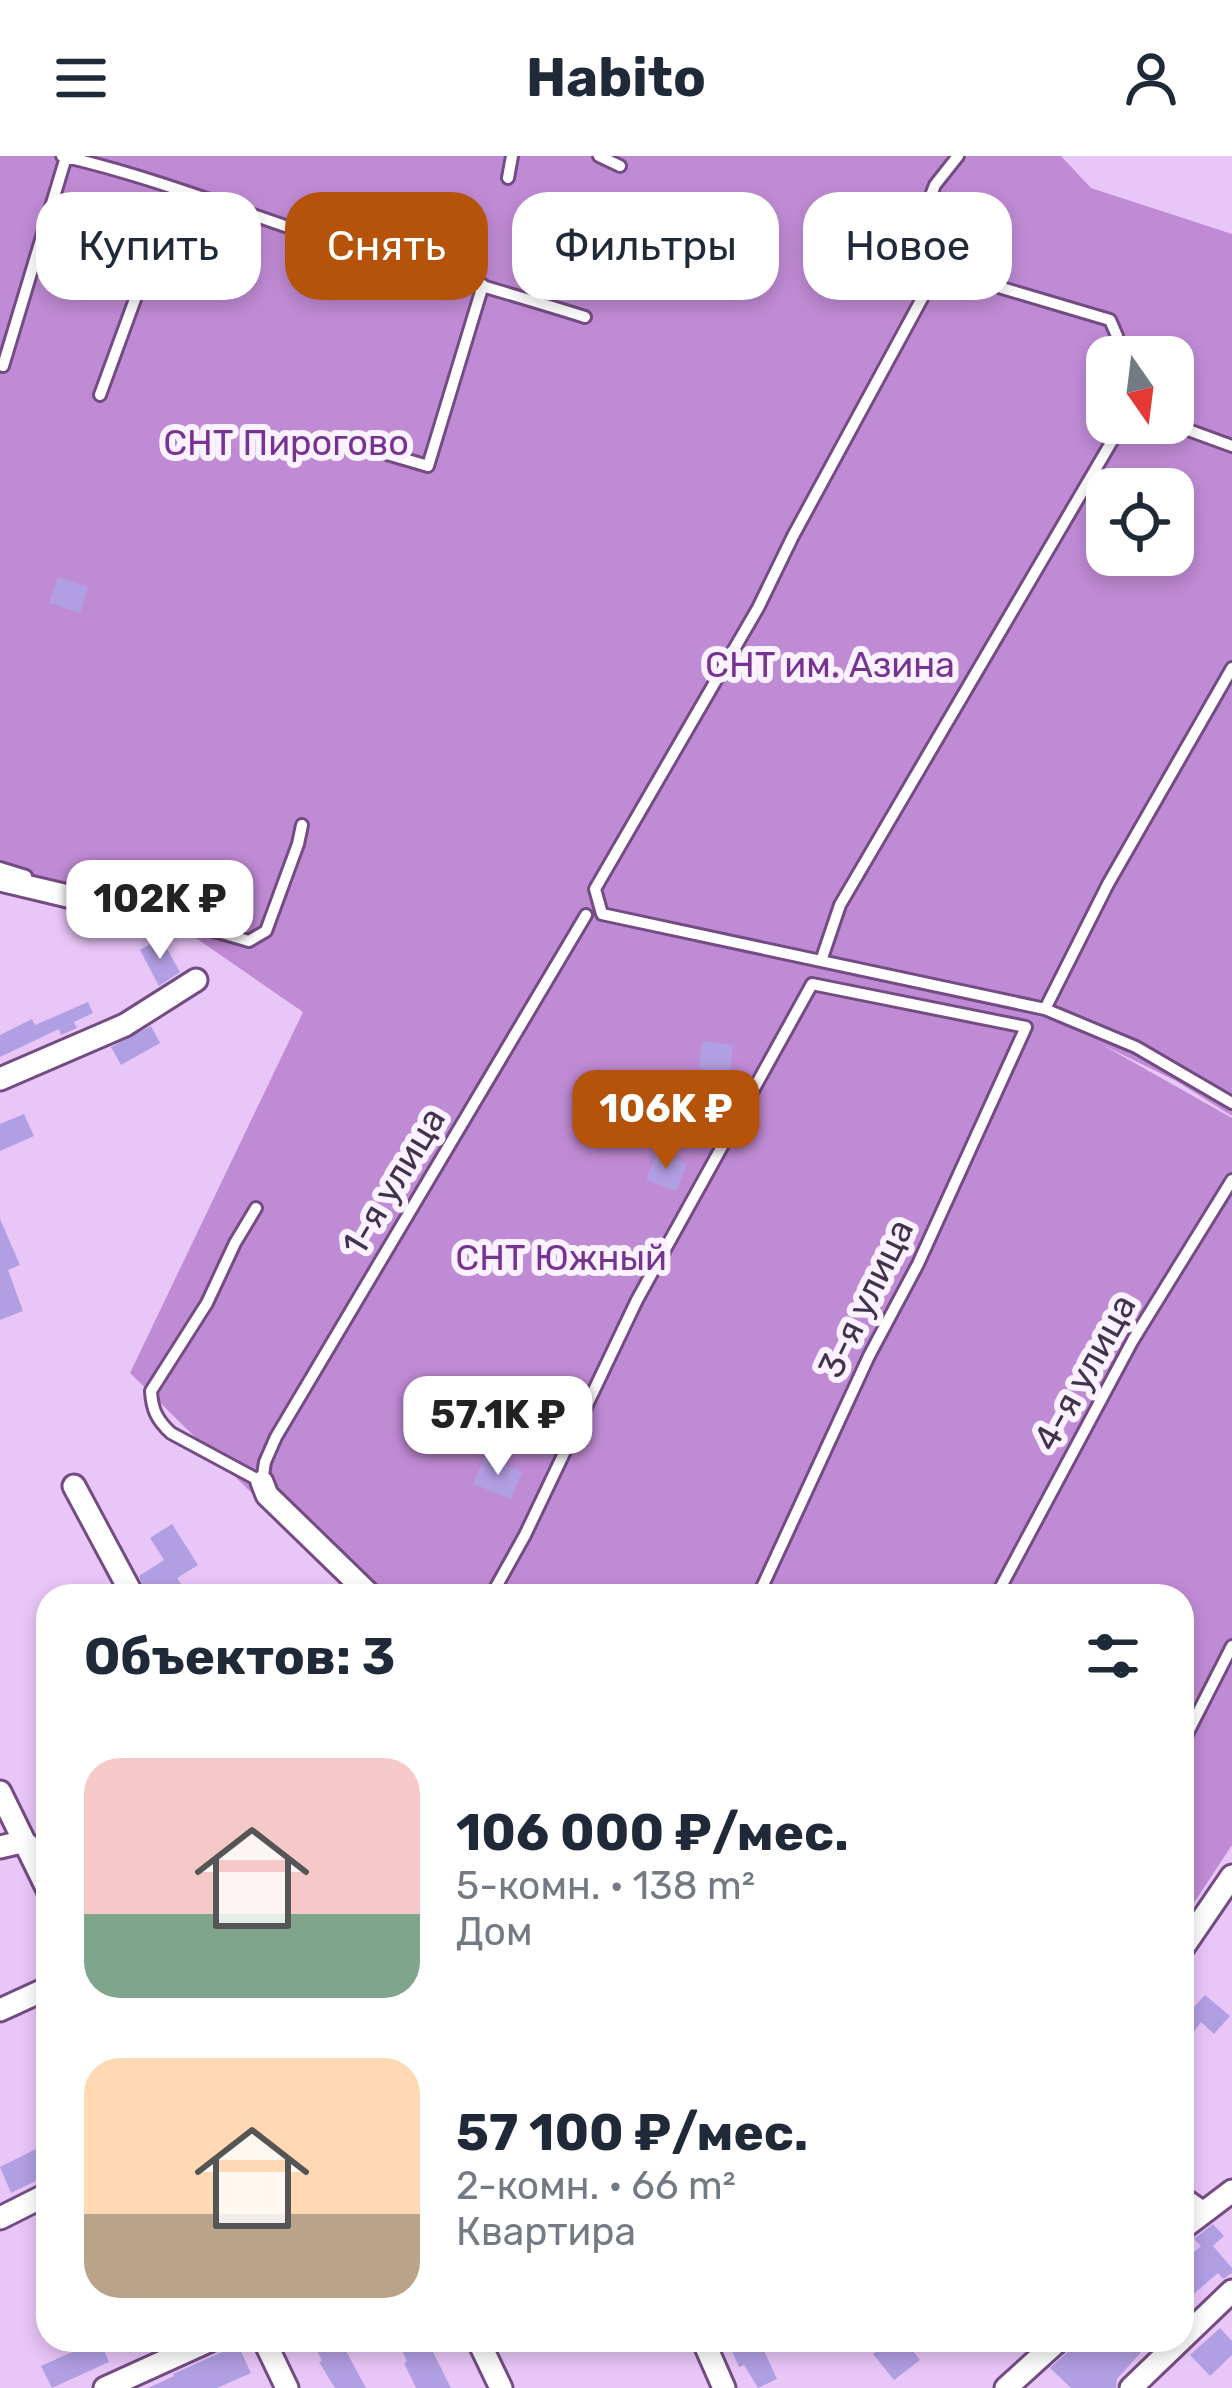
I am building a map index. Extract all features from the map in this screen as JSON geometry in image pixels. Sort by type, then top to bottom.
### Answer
[{"type":"street","points":[[0,880],[76,898]]},
{"type":"street","points":[[0,1079],[125,1025],[196,980]]},
{"type":"street","points":[[262,1482],[266,1495],[359,1584]]},
{"type":"street","points":[[74,1486],[127,1584]]},
{"type":"street","points":[[269,1508],[347,1584]]},
{"type":"street","points":[[0,1792],[36,1864]]},
{"type":"street","points":[[0,1847],[27,1844]]},
{"type":"street","points":[[1194,1931],[1232,1876]]},
{"type":"street","points":[[0,2010],[36,1994]]},
{"type":"street","points":[[1194,2219],[1232,2191]]},
{"type":"street","points":[[0,2218],[36,2200]]},
{"type":"street","points":[[1194,2206],[1202,2212]]},
{"type":"street","points":[[1194,2328],[1232,2291]]},
{"type":"street","points":[[104,2388],[184,2352]]},
{"type":"street","points":[[270,2352],[287,2388]]},
{"type":"street","points":[[484,2352],[501,2388]]},
{"type":"street","points":[[708,2352],[724,2388]]},
{"type":"street","points":[[1006,2388],[1046,2352]]},
{"type":"street","points":[[1131,2388],[1169,2352]]},
{"type":"lane","points":[[508,178],[512,156]]},
{"type":"lane","points":[[599,156],[620,166]]},
{"type":"lane","points":[[932,192],[958,156]]},
{"type":"lane","points":[[3,366],[68,157],[285,226]]},
{"type":"lane","points":[[100,395],[175,190]]},
{"type":"lane","points":[[488,286],[585,317]]},
{"type":"lane","points":[[1012,290],[1110,320],[1117,336]]},
{"type":"lane","points":[[387,454],[428,466],[479,300]]},
{"type":"lane","points":[[921,300],[758,608],[595,889],[602,914],[1045,1009],[1136,1047],[1232,1102]]},
{"type":"lane","points":[[1194,432],[1232,446]]},
{"type":"lane","points":[[820,961],[840,905],[1110,444]]},
{"type":"lane","points":[[1045,1009],[1108,884],[1232,668]]},
{"type":"lane","points":[[0,868],[249,941],[266,932],[302,825]]},
{"type":"lane","name":"1-я улица","points":[[262,1482],[276,1437],[586,915]]},
{"type":"lane","name":"3-я улица","points":[[498,1584],[638,1300],[812,984],[1026,1027],[764,1584]]},
{"type":"lane","name":"4-я улица","points":[[1002,1584],[1133,1340],[1232,1180]]},
{"type":"lane","points":[[256,1208],[207,1304],[151,1390],[152,1408],[171,1433],[262,1482]]},
{"type":"lane","points":[[1194,1720],[1232,1646]]},
{"type":"green space","points":[[0,156],[1061,156],[1091,188],[1232,234],[1232,1116],[1176,1081],[1101,1044],[1232,1118],[1232,1845],[1194,1903],[1194,1584],[344,1584],[130,1373],[303,1012],[174,923],[0,876]]},
{"type":"building","points":[[58,577],[88,587],[80,613],[49,603]]},
{"type":"building","points":[[161,938],[180,972],[159,986],[140,950]]},
{"type":"building","points":[[88,1002],[93,1013],[74,1022],[77,1028],[61,1035],[59,1029],[0,1057],[0,1035],[32,1019],[35,1025]]},
{"type":"building","points":[[151,1026],[160,1043],[121,1065],[111,1047]]},
{"type":"building","points":[[702,1041],[733,1045],[730,1073],[699,1069]]},
{"type":"building","points":[[24,1114],[34,1136],[0,1151],[0,1124]]},
{"type":"building","points":[[657,1153],[687,1164],[676,1191],[646,1180]]},
{"type":"building","points":[[0,1219],[20,1265],[8,1270],[23,1311],[0,1320]]},
{"type":"building","points":[[485,1456],[522,1472],[511,1499],[473,1484]]},
{"type":"building","points":[[172,1524],[198,1565],[177,1578],[181,1584],[143,1584],[139,1576],[164,1560],[150,1538]]},
{"type":"building","points":[[1205,1995],[1230,2016],[1214,2034],[1201,2022],[1194,2032],[1194,2007]]},
{"type":"building","points":[[36,2149],[36,2181],[11,2193],[0,2167]]},
{"type":"building","points":[[1213,2224],[1224,2236],[1213,2246],[1232,2273],[1223,2279],[1218,2273],[1194,2294],[1194,2252],[1201,2246],[1194,2239]]},
{"type":"building","points":[[1220,2328],[1232,2341],[1232,2355],[1210,2376],[1190,2355]]},
{"type":"building","points":[[72,2352],[104,2352],[109,2362],[52,2388],[41,2366]]},
{"type":"building","points":[[222,2352],[241,2352],[251,2373],[217,2388],[148,2388]]},
{"type":"building","points":[[318,2352],[346,2352],[366,2388],[335,2388]]},
{"type":"building","points":[[403,2352],[433,2352],[451,2388],[416,2388]]},
{"type":"building","points":[[732,2352],[765,2352],[777,2379],[758,2388],[744,2365],[739,2367]]},
{"type":"building","points":[[914,2352],[920,2360],[894,2380],[873,2354]]},
{"type":"building","points":[[1068,2352],[1141,2352],[1117,2379],[1116,2388],[1071,2388],[1050,2368]]},
{"type":"park label","name":"СНТ Пирогово","points":[[286,442]]},
{"type":"park label","name":"СНТ им. Азина","points":[[830,664]]},
{"type":"park label","name":"СНТ Южный","points":[[561,1257]]}]
